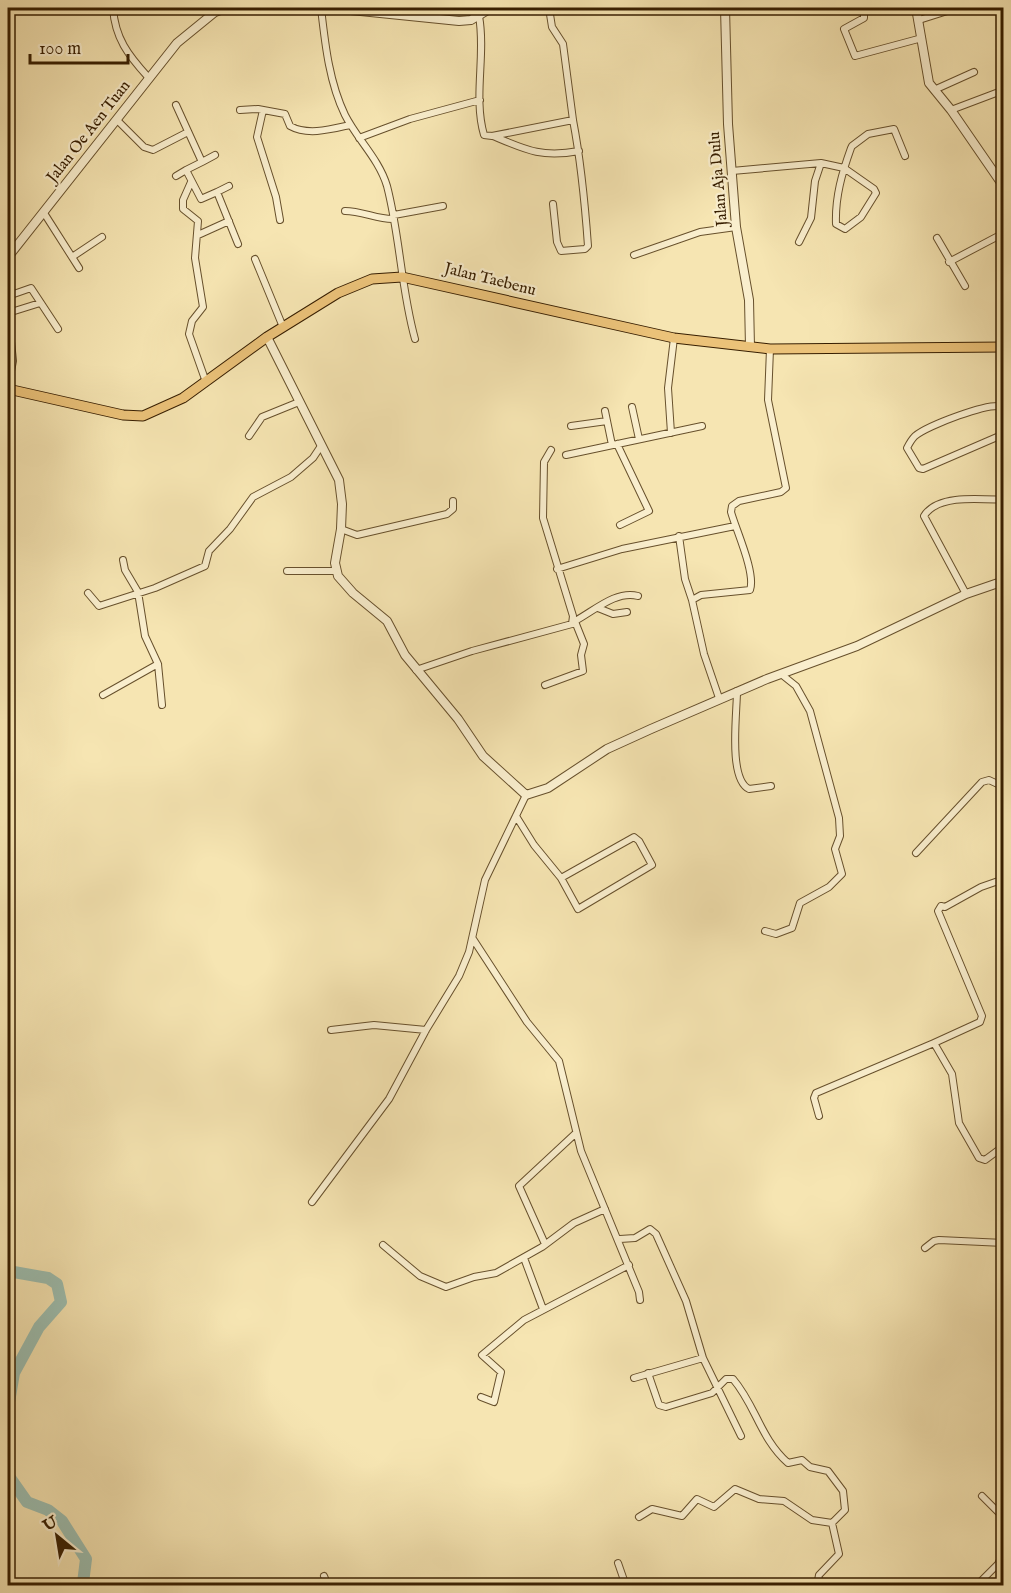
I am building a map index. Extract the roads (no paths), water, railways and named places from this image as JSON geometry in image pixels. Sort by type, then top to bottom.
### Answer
[{"type":"main road","name":"Jalan Taebenu","points":[[8,387],[136,417],[166,407],[320,303],[363,282],[402,277],[674,338],[770,350],[1004,346]]},
{"type":"street","points":[[113,8],[115,30],[123,47],[148,77]]},
{"type":"street","name":"Jalan Oe Aen Tuan","points":[[8,258],[10,248],[44,213],[117,121],[148,77],[177,43],[224,8]]},
{"type":"street","points":[[321,8],[326,54],[341,107],[384,178],[394,217],[402,277],[415,339]]},
{"type":"street","points":[[331,8],[459,21],[479,15],[491,8]]},
{"type":"street","points":[[549,8],[552,27],[563,44],[579,151],[588,246],[585,249],[561,251],[557,242],[553,204]]},
{"type":"street","name":"Jalan Aja Dulu","points":[[725,8],[725,74],[736,226],[749,300],[750,347]]},
{"type":"street","points":[[864,8],[864,18],[844,28],[855,56],[922,38]]},
{"type":"street","points":[[916,8],[927,77],[1004,187]]},
{"type":"street","points":[[919,20],[957,8]]},
{"type":"street","points":[[479,15],[483,58],[480,100],[483,132],[487,137],[573,120]]},
{"type":"street","points":[[934,90],[974,72]]},
{"type":"street","points":[[951,110],[1004,90]]},
{"type":"street","points":[[359,138],[410,118],[480,100]]},
{"type":"street","points":[[176,105],[202,162]]},
{"type":"street","points":[[240,110],[263,110],[288,116],[289,124],[296,129],[326,130],[350,125]]},
{"type":"street","points":[[263,110],[257,137],[276,196],[280,220]]},
{"type":"street","points":[[117,121],[144,147],[153,150],[188,132]]},
{"type":"street","points":[[732,171],[821,163],[844,168],[874,189],[876,193],[861,217],[842,229],[837,227],[836,219],[839,183],[844,168],[850,148],[857,141],[883,130],[894,129],[905,156]]},
{"type":"street","points":[[492,136],[532,153],[561,155],[579,151]]},
{"type":"street","points":[[176,176],[215,155]]},
{"type":"street","points":[[799,242],[811,218],[815,181],[821,163]]},
{"type":"street","points":[[186,170],[201,199],[229,186]]},
{"type":"street","points":[[191,182],[183,201],[183,209],[197,218],[198,235],[195,258],[203,307],[192,321],[189,334],[206,382]]},
{"type":"street","points":[[217,192],[238,244]]},
{"type":"street","points":[[345,211],[361,212],[387,219],[443,206]]},
{"type":"street","points":[[44,213],[79,268]]},
{"type":"street","points":[[198,235],[229,221]]},
{"type":"street","points":[[634,255],[700,232],[736,226]]},
{"type":"street","points":[[950,262],[1004,233]]},
{"type":"street","points":[[72,257],[102,237]]},
{"type":"street","points":[[937,238],[965,286]]},
{"type":"street","points":[[255,259],[283,327]]},
{"type":"street","points":[[8,296],[29,286],[58,329]]},
{"type":"street","points":[[8,387],[13,361],[8,313],[40,303]]},
{"type":"street","points":[[267,337],[339,480],[342,504],[336,571],[352,593],[363,599],[387,621],[405,655],[458,720],[483,756],[526,795]]},
{"type":"street","points":[[671,433],[668,388],[674,338]]},
{"type":"street","points":[[692,600],[701,595],[750,590],[752,583],[731,509],[734,503],[781,492],[786,488],[768,400],[770,350]]},
{"type":"street","points":[[249,435],[262,417],[299,402]]},
{"type":"street","points":[[1004,407],[993,405],[940,424],[915,436],[907,448],[919,468],[923,469],[1004,434]]},
{"type":"street","points":[[632,407],[639,439]]},
{"type":"street","points":[[605,411],[614,445],[649,511],[620,525]]},
{"type":"street","points":[[571,426],[607,421]]},
{"type":"street","points":[[566,455],[702,426]]},
{"type":"street","points":[[88,593],[99,606],[205,566],[209,551],[230,529],[253,497],[291,477],[313,458],[321,446]]},
{"type":"street","points":[[545,685],[583,671],[580,655],[584,644],[557,568],[542,509],[544,462],[551,450]]},
{"type":"street","points":[[966,594],[924,516],[930,509],[956,499],[1004,501]]},
{"type":"street","points":[[341,529],[357,535],[447,513],[453,509],[453,501]]},
{"type":"street","points":[[557,568],[607,553],[679,536],[735,526]]},
{"type":"street","points":[[679,536],[685,579],[704,654],[719,698]]},
{"type":"street","points":[[123,560],[125,570],[138,592],[144,632],[158,664],[162,705]]},
{"type":"street","points":[[287,572],[336,571]]},
{"type":"street","points":[[312,1202],[389,1099],[426,1030],[459,976],[473,939],[482,889],[526,795],[548,788],[607,749],[719,698],[857,646],[966,594],[1004,581]]},
{"type":"street","points":[[416,670],[472,651],[568,626],[574,620],[623,595],[638,596]]},
{"type":"street","points":[[597,608],[613,614],[627,612]]},
{"type":"street","points":[[103,695],[158,664]]},
{"type":"street","points":[[765,931],[776,934],[792,928],[800,903],[830,887],[842,874],[835,849],[840,836],[839,818],[810,711],[796,686],[781,674]]},
{"type":"street","points":[[737,691],[734,747],[741,782],[749,789],[771,786]]},
{"type":"street","points":[[915,853],[982,782],[989,780],[1004,787]]},
{"type":"street","points":[[516,816],[534,845],[561,878],[575,905],[580,909],[652,865],[639,841],[634,837],[561,878]]},
{"type":"street","points":[[819,1116],[814,1098],[816,1093],[980,1022],[982,1016],[938,911],[941,906],[945,907],[981,887],[1004,879]]},
{"type":"street","points":[[473,939],[527,1022],[559,1061],[576,1134],[605,1209],[620,1239],[640,1300]]},
{"type":"street","points":[[331,1030],[374,1025],[426,1030]]},
{"type":"street","points":[[934,1043],[952,1074],[959,1123],[979,1158],[985,1160],[1004,1146]]},
{"type":"street","points":[[545,1244],[519,1186],[576,1134]]},
{"type":"street","points":[[383,1245],[420,1276],[446,1287],[496,1273],[524,1258],[574,1223],[605,1209]]},
{"type":"street","points":[[620,1239],[635,1238],[650,1229],[656,1234],[686,1300],[703,1358],[716,1389],[741,1436]]},
{"type":"street","points":[[925,1248],[939,1240],[1004,1243]]},
{"type":"street","points":[[524,1258],[543,1310]]},
{"type":"street","points":[[481,1397],[494,1402],[501,1372],[482,1355],[510,1329],[629,1265]]},
{"type":"street","points":[[634,1378],[703,1358]]},
{"type":"street","points":[[639,1517],[652,1509],[682,1516],[697,1499],[714,1507],[729,1491],[735,1489],[759,1499],[784,1501],[812,1520],[832,1523],[843,1515],[845,1500],[841,1487],[830,1473],[810,1467],[802,1460],[788,1463],[776,1453],[733,1379],[726,1379],[706,1396],[662,1407],[648,1373]]},
{"type":"street","points":[[982,1496],[1004,1518]]},
{"type":"street","points":[[817,1586],[819,1575],[839,1554],[832,1523]]},
{"type":"street","points":[[976,1586],[998,1564],[1004,1554]]},
{"type":"street","points":[[618,1563],[626,1586]]},
{"type":"street","points":[[324,1576],[328,1586]]},
{"type":"waterway","points":[[8,1271],[48,1278],[57,1284],[61,1302],[39,1327],[14,1373],[8,1408]]},
{"type":"waterway","points":[[8,1475],[27,1502],[48,1510],[62,1521],[86,1559],[83,1583],[85,1586]]}]
